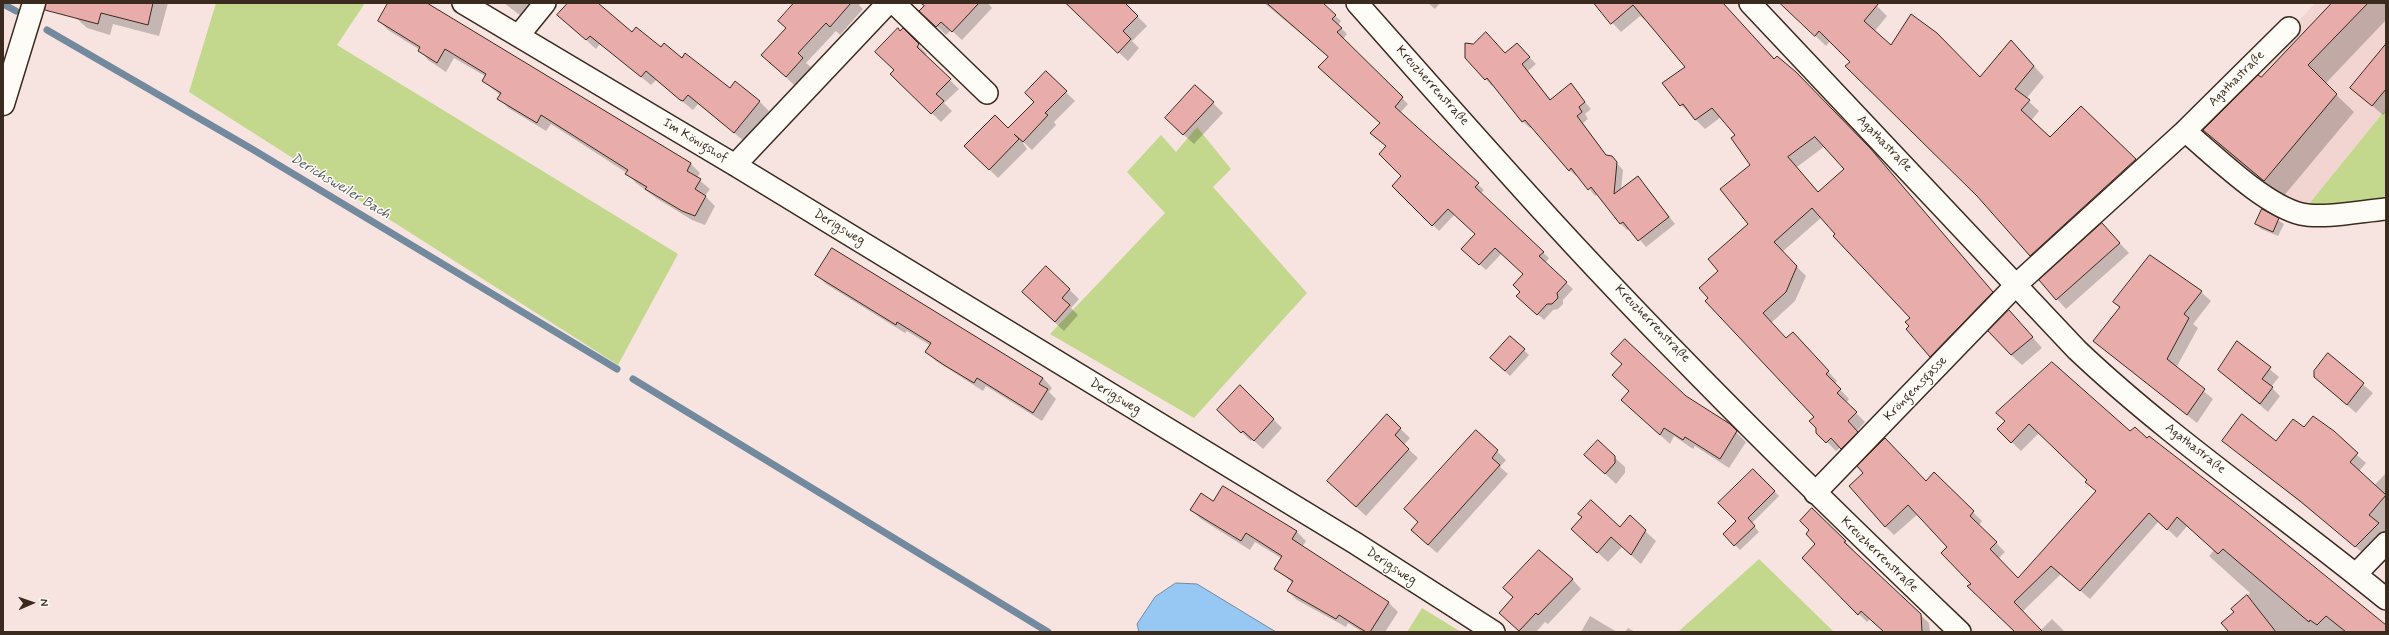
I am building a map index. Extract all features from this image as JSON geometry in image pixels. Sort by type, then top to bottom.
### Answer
[{"type":"street","points":[[3,103],[34,3]]},
{"type":"street","name":"Im Königshof","points":[[463,3],[735,165],[888,3]]},
{"type":"street","points":[[519,35],[545,3]]},
{"type":"street","points":[[894,3],[987,93]]},
{"type":"street","name":"Kreuzherrenstraße","points":[[1357,3],[1551,220],[1815,494],[1960,632]]},
{"type":"street","name":"Agathastraße","points":[[1750,3],[2017,284],[2077,350],[2103,375],[2176,435],[2356,574],[2386,599]]},
{"type":"street","name":"Agathastraße","points":[[2017,284],[2184,131],[2289,28]]},
{"type":"street","points":[[2184,131],[2262,194],[2284,208],[2302,214],[2337,214],[2386,209]]},
{"type":"street","name":"Derigsweg","points":[[735,165],[1348,539],[1494,632]]},
{"type":"street","name":"Kröngensgasse","points":[[1815,494],[2017,284]]},
{"type":"street","points":[[2356,574],[2386,543]]},
{"type":"shaded area","points":[[2315,3],[2386,3],[2386,109],[2304,210],[2285,204],[2190,132],[2291,30]]},
{"type":"green space","points":[[216,3],[365,3],[337,45],[678,254],[618,365],[189,92]]},
{"type":"green space","points":[[2386,109],[2386,204],[2304,210]]},
{"type":"green space","points":[[1197,127],[1231,169],[1213,187],[1307,293],[1194,418],[1050,334],[1165,213],[1127,172],[1161,135],[1176,152]]},
{"type":"green space","points":[[1759,559],[1834,632],[1678,632]]},
{"type":"green space","points":[[1422,608],[1461,632],[1407,632]]},
{"type":"water","points":[[1176,583],[1197,584],[1276,632],[1139,632],[1137,624],[1155,597]]},
{"type":"building","points":[[46,3],[153,3],[148,25],[101,13],[98,24],[45,10]]},
{"type":"building","points":[[388,3],[427,3],[691,163],[687,171],[701,179],[695,189],[706,196],[695,216],[682,211],[645,189],[647,187],[625,174],[628,170],[541,115],[537,123],[497,99],[501,93],[482,81],[486,74],[445,49],[437,63],[418,51],[420,47],[378,21]]},
{"type":"building","points":[[568,3],[598,3],[632,32],[636,27],[661,47],[664,43],[682,58],[685,53],[730,88],[735,81],[760,101],[734,133],[688,95],[683,101],[680,100],[646,71],[641,77],[590,36],[586,40],[557,15]]},
{"type":"building","points":[[794,3],[851,3],[830,27],[826,23],[798,53],[803,58],[786,77],[761,55],[786,28],[778,21]]},
{"type":"building","points":[[921,3],[979,3],[952,32],[941,22],[936,27],[919,11],[924,6]]},
{"type":"building","points":[[1066,3],[1125,3],[1138,16],[1123,31],[1131,39],[1118,53]]},
{"type":"building","points":[[1267,3],[1323,3],[1336,15],[1332,19],[1342,28],[1337,32],[1403,97],[1395,107],[1479,183],[1475,187],[1544,252],[1539,256],[1567,282],[1557,293],[1558,298],[1552,304],[1547,304],[1537,315],[1516,296],[1520,292],[1513,285],[1523,274],[1495,248],[1479,265],[1461,249],[1475,234],[1448,209],[1432,226],[1392,186],[1401,176],[1379,154],[1386,146],[1370,133],[1380,123],[1318,67],[1328,57]]},
{"type":"building","points":[[1594,3],[1723,3],[1774,59],[1777,56],[1796,72],[1870,148],[1993,292],[1930,357],[1906,329],[1909,326],[1905,322],[1910,318],[1833,236],[1835,234],[1812,208],[1774,242],[1797,266],[1786,292],[1763,313],[1786,338],[1793,332],[1829,371],[1826,374],[1841,389],[1837,393],[1857,412],[1848,421],[1858,432],[1841,449],[1831,438],[1826,443],[1816,433],[1816,428],[1809,421],[1814,417],[1705,301],[1708,298],[1699,288],[1718,271],[1708,259],[1748,224],[1720,189],[1750,165],[1731,138],[1735,135],[1712,108],[1695,120],[1683,104],[1680,106],[1662,83],[1685,67],[1633,5],[1611,24]],"holes":[[[1815,137],[1844,169],[1818,192],[1788,157]]]},
{"type":"building","points":[[1780,3],[1879,3],[1864,21],[1891,45],[1911,14],[1937,33],[1980,77],[2011,40],[2034,66],[2015,89],[2030,100],[2021,110],[2050,137],[2081,106],[2136,159],[2030,256],[1977,196],[1845,66],[1850,62],[1819,31],[1815,36]]},
{"type":"building","points":[[2332,3],[2368,3],[2308,65],[2337,94],[2264,181],[2203,130],[2258,75],[2261,77]]},
{"type":"building","points":[[898,28],[900,31],[903,28],[919,44],[917,47],[951,79],[936,94],[944,101],[931,114],[890,74],[894,70],[875,52]]},
{"type":"building","points":[[1486,32],[1505,53],[1517,43],[1530,57],[1522,64],[1550,100],[1571,83],[1585,102],[1579,107],[1582,112],[1577,116],[1606,155],[1612,156],[1617,162],[1614,194],[1638,176],[1669,217],[1638,241],[1623,222],[1620,224],[1591,187],[1588,190],[1571,168],[1569,171],[1525,120],[1522,122],[1487,78],[1485,80],[1465,58],[1465,43],[1473,44]]},
{"type":"building","points":[[2386,44],[2386,89],[2372,106],[2350,88]]},
{"type":"building","points":[[1046,71],[1067,91],[1045,113],[1048,115],[1023,142],[1014,134],[1019,139],[989,170],[964,146],[995,115],[1008,128],[1034,102],[1025,93]]},
{"type":"building","points":[[1195,85],[1214,102],[1183,135],[1165,118]]},
{"type":"building","points":[[2262,209],[2279,218],[2273,232],[2255,224]]},
{"type":"building","points":[[2102,223],[2120,243],[2056,300],[2039,280]]},
{"type":"building","points":[[832,248],[1043,378],[1039,384],[1048,389],[1033,413],[977,378],[974,383],[944,365],[925,352],[931,343],[897,322],[896,325],[815,275]]},
{"type":"building","points":[[2150,255],[2202,291],[2184,314],[2189,318],[2167,359],[2205,389],[2187,415],[2093,341],[2120,307],[2113,302]]},
{"type":"building","points":[[1046,266],[1070,289],[1062,298],[1070,305],[1055,322],[1022,292]]},
{"type":"building","points":[[2009,310],[2033,337],[2011,355],[1988,331]]},
{"type":"building","points":[[1510,336],[1525,349],[1505,371],[1490,358]]},
{"type":"building","points":[[1625,339],[1686,396],[1730,424],[1737,431],[1720,459],[1685,437],[1683,440],[1664,428],[1660,435],[1621,400],[1629,391],[1612,375],[1622,364],[1611,354]]},
{"type":"building","points":[[2237,341],[2271,367],[2262,379],[2273,387],[2260,404],[2218,370]]},
{"type":"building","points":[[2328,353],[2364,383],[2347,405],[2314,377],[2314,371]]},
{"type":"building","points":[[2052,362],[2130,431],[2135,427],[2147,438],[2149,436],[2247,512],[2386,625],[2386,632],[2346,632],[2326,616],[2317,625],[2310,620],[2309,622],[2223,549],[2218,554],[2177,517],[2167,530],[2149,513],[2080,591],[2051,566],[2014,602],[2043,632],[2015,632],[1967,586],[1971,584],[1941,553],[1947,547],[1908,505],[1885,527],[1849,486],[1863,473],[1857,466],[1885,438],[1926,481],[1934,472],[1974,511],[1970,516],[1997,542],[1990,549],[2018,578],[2096,491],[2085,482],[2087,480],[2029,424],[2011,443],[1997,429],[2005,421],[1996,413]]},
{"type":"building","points":[[1240,385],[1274,419],[1254,441],[1243,431],[1241,433],[1217,410]]},
{"type":"building","points":[[1387,414],[1401,428],[1395,435],[1409,449],[1356,507],[1327,481]]},
{"type":"building","points":[[2242,414],[2276,441],[2293,419],[2304,427],[2313,416],[2334,431],[2358,453],[2350,462],[2386,495],[2369,515],[2379,523],[2355,547],[2300,501],[2222,441]]},
{"type":"building","points":[[1476,430],[1498,450],[1492,458],[1500,465],[1428,545],[1411,530],[1418,522],[1404,509]]},
{"type":"building","points":[[1598,440],[1615,456],[1615,463],[1605,474],[1584,455]]},
{"type":"building","points":[[1753,469],[1775,491],[1748,518],[1755,526],[1734,546],[1723,534],[1736,521],[1718,503]]},
{"type":"building","points":[[1223,486],[1297,531],[1292,539],[1389,602],[1370,632],[1366,632],[1339,615],[1336,619],[1287,591],[1293,581],[1274,569],[1282,556],[1246,533],[1241,541],[1190,510],[1201,493],[1213,501]]},
{"type":"building","points":[[1591,500],[1620,527],[1630,515],[1646,530],[1631,555],[1611,537],[1597,553],[1571,529],[1582,517],[1578,514]]},
{"type":"building","points":[[1812,508],[1846,541],[1844,542],[1921,614],[1922,632],[1884,632],[1861,611],[1858,615],[1802,558],[1815,544],[1806,534],[1809,530],[1800,521]]},
{"type":"building","points":[[1539,550],[1573,579],[1538,615],[1536,613],[1519,631],[1499,613],[1513,597],[1503,588]]},
{"type":"building","points":[[2247,595],[2276,632],[2229,632],[2221,623],[2234,612],[2231,609]]},
{"type":"waterway","name":"Derichsweiler Bach","points":[[3,4],[16,11]]},
{"type":"waterway","name":"Derichsweiler Bach","points":[[47,30],[252,149],[617,369]]},
{"type":"waterway","points":[[633,379],[1048,632]]}]
